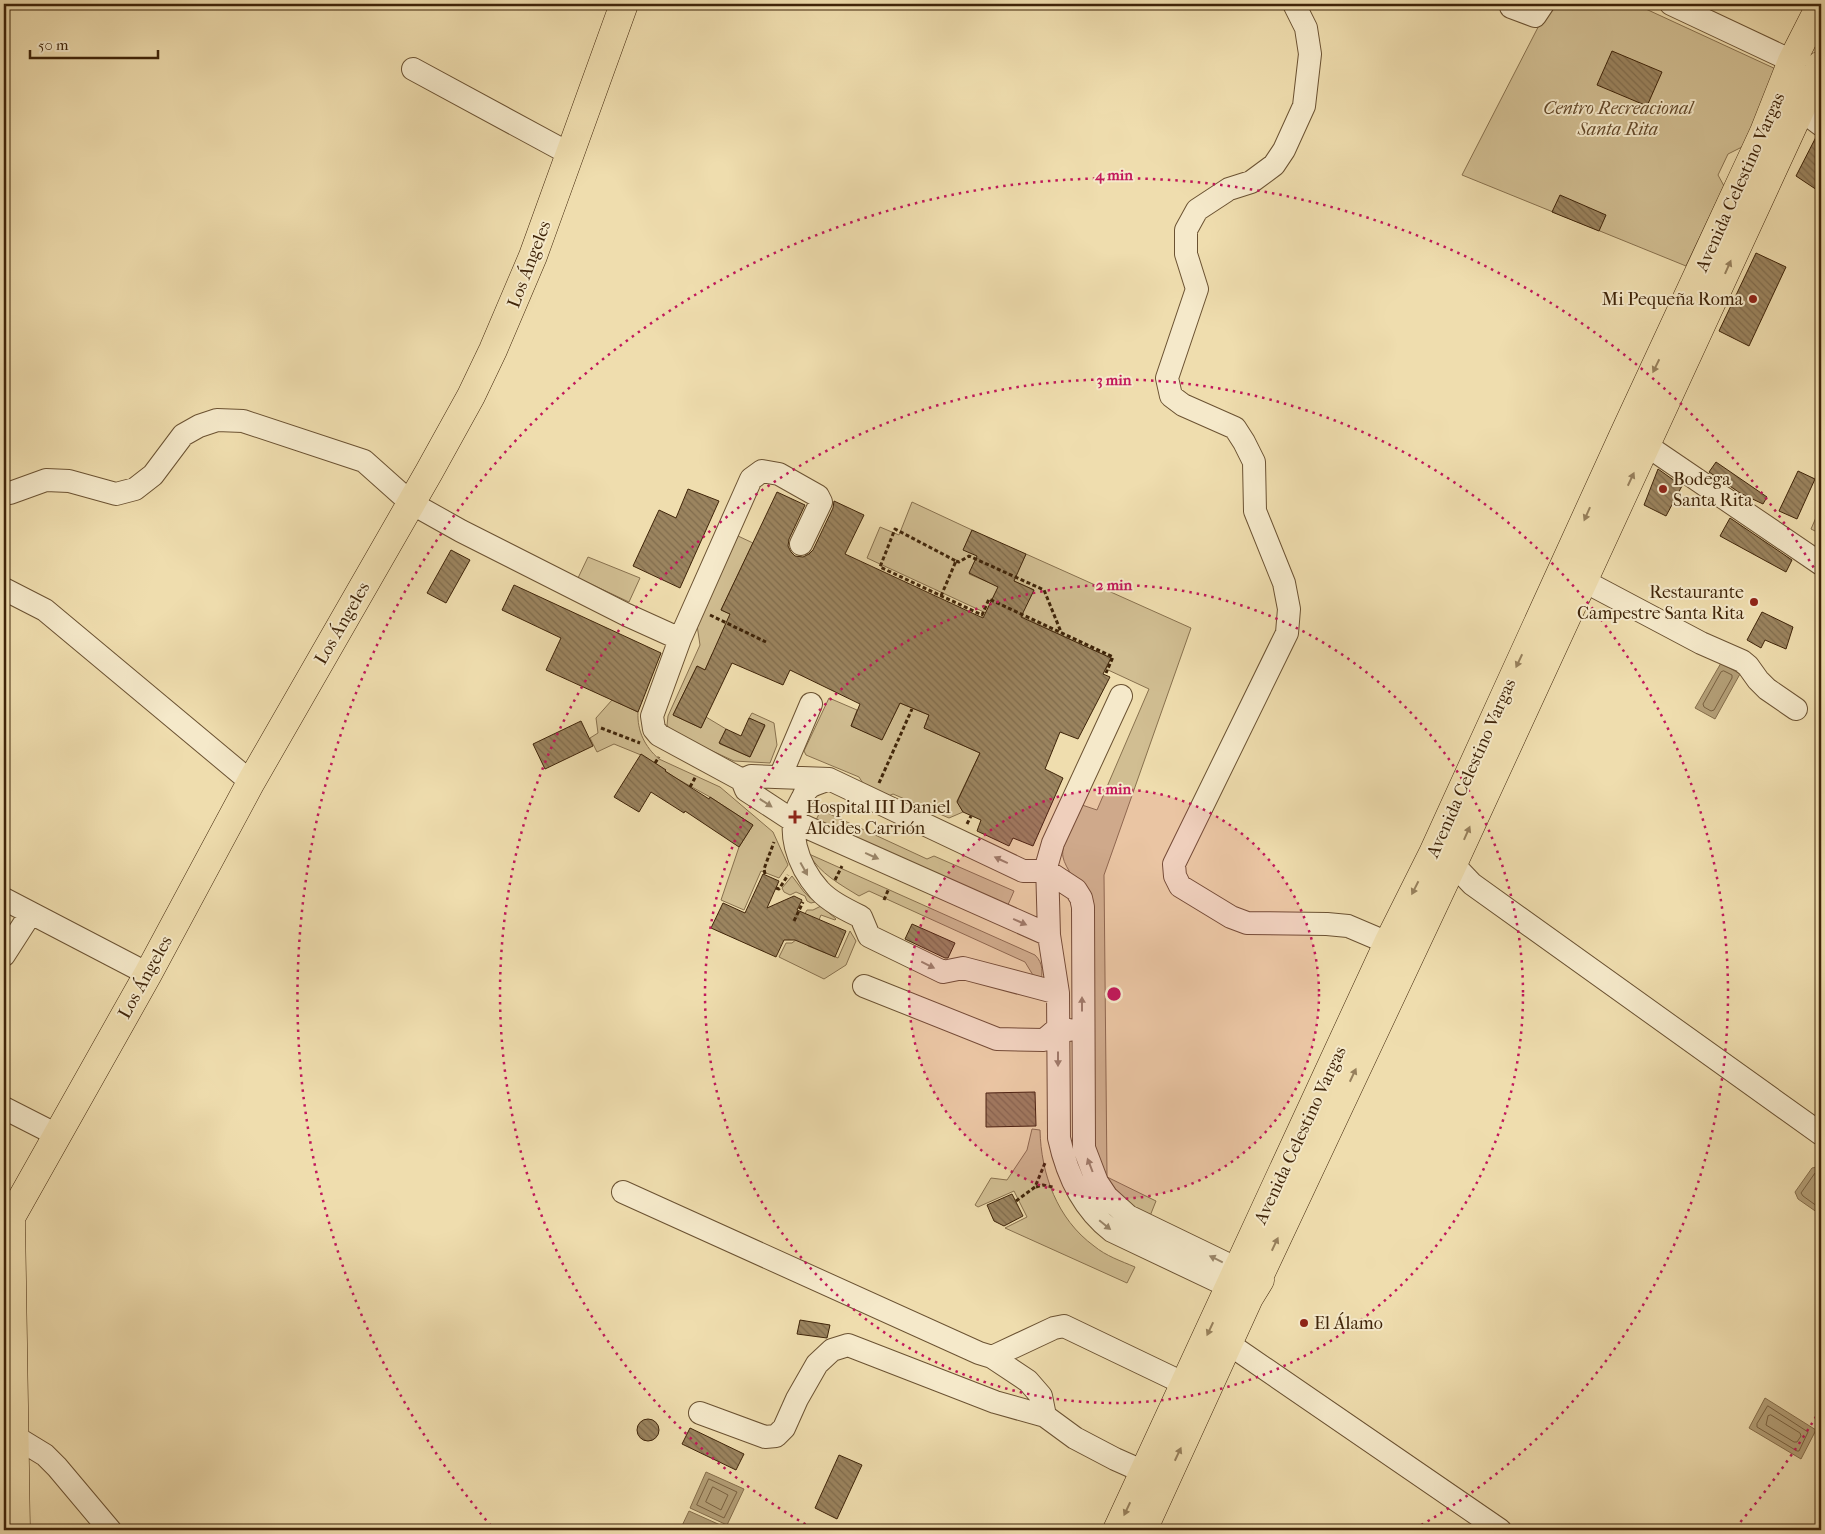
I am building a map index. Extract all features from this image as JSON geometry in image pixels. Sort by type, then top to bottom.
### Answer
[{"type":"main road","name":"Los Ángeles","points":[[7,1224],[148,974],[251,782],[447,441],[493,350],[533,256],[624,4]]},
{"type":"main road","name":"Avenida Celestino Vargas","points":[[1322,1114],[1443,858],[1754,180],[1764,132],[1792,61],[1821,4]]},
{"type":"main road","name":"Avenida Celestino Vargas","points":[[1754,180],[1811,118],[1821,66]]},
{"type":"main road","name":"Avenida Celestino Vargas","points":[[1561,600],[1584,581],[1634,440]]},
{"type":"main road","name":"Avenida Celestino Vargas","points":[[1143,1530],[1154,1477],[1185,1384],[1244,1284],[1259,1277],[1388,943],[1443,858]]},
{"type":"main road","points":[[7,1224],[10,1433],[16,1530]]},
{"type":"main road","name":"Avenida Celestino Vargas","points":[[1117,1530],[1154,1477],[1228,1344],[1244,1284]]},
{"type":"street","points":[[1294,4],[1306,28],[1310,54],[1304,106],[1284,150],[1274,165],[1252,182],[1229,189],[1197,210],[1186,230],[1186,254],[1197,289],[1167,378],[1171,396],[1183,405],[1235,428],[1254,462],[1255,511],[1284,583],[1289,609],[1287,633],[1174,864],[1175,876],[1180,886],[1231,918],[1248,923],[1348,926],[1388,943]]},
{"type":"street","points":[[1511,7],[1535,16],[1543,4]]},
{"type":"street","points":[[1671,4],[1792,61]]},
{"type":"street","points":[[414,70],[570,154]]},
{"type":"street","points":[[4,493],[10,493],[46,480],[68,481],[116,494],[135,489],[153,475],[183,435],[198,426],[217,420],[243,421],[364,461],[411,503],[461,531],[627,615],[680,639]]},
{"type":"street","points":[[1634,440],[1821,564]]},
{"type":"street","points":[[801,544],[821,502],[818,496],[779,474],[762,471],[751,479],[680,639],[652,716],[654,729],[658,735],[742,780],[746,790],[795,822],[1049,936]]},
{"type":"street","points":[[1584,581],[1701,643],[1742,661],[1758,680],[1796,709]]},
{"type":"street","points":[[4,589],[45,610],[251,782]]},
{"type":"street","points":[[1122,696],[1053,843],[1047,864],[1049,936],[1058,993],[1059,1138],[1063,1160],[1083,1201],[1099,1221],[1112,1231],[1244,1284]]},
{"type":"street","points":[[780,777],[811,704]]},
{"type":"street","points":[[742,780],[751,776],[829,779],[1023,871],[1048,871],[1076,890],[1081,898],[1083,907],[1082,1033],[1084,1148],[1097,1182],[1107,1197],[1128,1216],[1244,1284]]},
{"type":"street","points":[[829,779],[808,789],[796,809],[794,838],[796,852],[805,871],[820,891],[842,907],[861,916],[869,936],[943,972],[963,968],[1058,993]]},
{"type":"street","points":[[1443,858],[1472,884],[1821,1134]]},
{"type":"street","points":[[4,899],[148,974]]},
{"type":"street","points":[[4,955],[31,913]]},
{"type":"street","points":[[864,986],[997,1039],[1044,1040],[1058,1028]]},
{"type":"street","points":[[1058,1028],[1082,1033]]},
{"type":"street","points":[[4,1108],[57,1136]]},
{"type":"street","points":[[623,1192],[978,1353],[992,1357],[1028,1381],[1041,1396],[1044,1416]]},
{"type":"street","points":[[992,1357],[1054,1328],[1064,1326],[1185,1384]]},
{"type":"street","points":[[1228,1344],[1500,1530]]},
{"type":"street","points":[[700,1412],[764,1437],[776,1436],[784,1428],[797,1399],[817,1364],[832,1350],[848,1345],[995,1402],[1044,1416],[1075,1438],[1154,1477]]},
{"type":"street","points":[[10,1433],[44,1455],[57,1467],[110,1530]]},
{"type":"path","points":[[1062,633],[1044,590],[969,556],[959,562],[956,561],[895,529],[880,568],[982,615],[990,599],[1062,633],[1113,657],[1106,673]]},
{"type":"path","points":[[941,596],[956,561]]},
{"type":"path","points":[[709,614],[766,642]]},
{"type":"path","points":[[877,786],[912,709]]},
{"type":"path","points":[[601,728],[642,743]]},
{"type":"path","points":[[655,764],[659,757]]},
{"type":"path","points":[[690,787],[697,774]]},
{"type":"path","points":[[765,874],[764,869],[776,839]]},
{"type":"path","points":[[834,883],[842,866]]},
{"type":"path","points":[[776,888],[778,889],[792,870]]},
{"type":"path","points":[[884,900],[889,888]]},
{"type":"path","points":[[794,921],[805,898]]},
{"type":"path","points":[[1035,1187],[1046,1162]]},
{"type":"path","points":[[1016,1201],[1035,1187],[1043,1185],[1053,1186]]},
{"type":"green space","name":"Centro Recreacional Santa Rita","points":[[1550,4],[1635,4],[1778,70],[1742,147],[1728,154],[1718,175],[1724,186],[1686,266],[1462,175]]},
{"type":"green space","points":[[912,502],[972,530],[964,549],[1019,568],[1026,554],[1191,628],[1104,875],[1107,1177],[1156,1201],[1150,1216],[1130,1213],[1093,1161],[1085,895],[1066,866],[1063,857],[1066,838],[1082,805],[1097,810],[1149,689],[1106,669],[1110,658],[991,602],[986,613],[867,558],[880,527],[899,535]],"holes":[[[974,563],[1034,590],[1029,600],[969,574]]]},
{"type":"green space","points":[[1821,506],[1821,534],[1811,529]]},
{"type":"green space","points":[[738,536],[753,543],[721,610],[759,628],[712,654],[705,670],[697,666],[673,715],[701,728],[706,717],[726,729],[720,744],[750,757],[765,726],[749,718],[752,713],[774,723],[777,745],[770,763],[734,761],[671,732],[667,725],[668,716],[700,645],[697,625]]},
{"type":"green space","points":[[588,557],[640,578],[629,602],[578,578]]},
{"type":"green space","points":[[829,698],[857,710],[851,726],[882,739],[900,703],[929,715],[924,728],[980,753],[957,801],[963,812],[949,818],[893,794],[886,797],[866,788],[859,777],[806,755],[804,751]]},
{"type":"green space","points":[[612,700],[638,712],[639,726],[643,738],[659,759],[720,787],[773,832],[788,865],[779,878],[761,871],[744,910],[721,900],[739,847],[753,825],[641,755],[614,744],[597,752],[590,738],[598,733],[596,718]]},
{"type":"green space","points":[[821,810],[927,859],[934,856],[1014,891],[1007,907],[816,820]]},
{"type":"green space","points":[[809,854],[1035,955],[1041,965],[1041,984],[1039,985],[1025,962],[869,891],[859,896],[824,873]]},
{"type":"green space","points":[[792,876],[804,892],[815,902],[807,901],[805,896],[796,892],[790,895],[784,892],[782,888]]},
{"type":"green space","points":[[821,906],[836,919],[821,915],[808,946],[838,958],[850,931],[856,941],[846,965],[824,979],[779,957],[786,943],[792,943],[797,939],[801,921],[807,910],[813,910]]},
{"type":"green space","points":[[1032,1129],[1040,1130],[1041,1147],[1048,1179],[1061,1209],[1081,1235],[1099,1250],[1135,1267],[1127,1283],[1005,1228],[1027,1217],[1014,1191],[978,1207],[975,1205],[991,1178],[1007,1180],[1027,1150]]},
{"type":"water","points":[[1721,663],[1740,674],[1715,719],[1695,708]]},
{"type":"water","points":[[1821,1166],[1821,1215],[1798,1199],[1795,1192],[1812,1168]]},
{"type":"water","points":[[1765,1398],[1816,1430],[1801,1459],[1749,1428]]},
{"type":"water","points":[[706,1472],[744,1489],[727,1525],[690,1508]]},
{"type":"water","points":[[689,1511],[727,1528],[725,1530],[680,1530]]},
{"type":"building","points":[[1612,51],[1662,72],[1647,106],[1597,85]]},
{"type":"building","points":[[1816,137],[1821,138],[1821,181],[1817,190],[1796,176]]},
{"type":"building","points":[[1560,195],[1606,215],[1599,231],[1552,212]]},
{"type":"building","name":"Mi Pequeña Roma","points":[[1756,253],[1786,267],[1749,346],[1719,331]]},
{"type":"building","points":[[1716,462],[1767,497],[1763,504],[1740,493],[1709,472]]},
{"type":"building","points":[[1658,469],[1682,486],[1666,516],[1644,505]]},
{"type":"building","points":[[1798,471],[1815,479],[1797,519],[1779,511]]},
{"type":"building","points":[[688,489],[719,501],[680,588],[633,566],[659,510],[676,518]]},
{"type":"building","points":[[777,492],[805,505],[789,539],[788,546],[795,556],[803,557],[813,550],[833,508],[834,501],[864,515],[845,554],[983,618],[998,587],[969,573],[977,556],[963,550],[972,530],[1026,554],[1014,581],[1034,590],[1021,617],[1111,658],[1103,674],[1110,677],[1078,739],[1060,732],[1045,769],[1063,778],[1033,846],[1013,838],[1009,846],[977,831],[981,820],[963,812],[957,802],[980,753],[924,728],[929,715],[900,703],[882,740],[851,726],[860,704],[790,670],[783,685],[732,663],[701,728],[673,715],[697,666],[705,670],[730,614],[721,610]]},
{"type":"building","points":[[1730,518],[1792,560],[1786,572],[1720,536]]},
{"type":"building","points":[[451,550],[470,560],[446,603],[427,593]]},
{"type":"building","points":[[514,585],[661,653],[638,712],[546,670],[561,638],[502,610]]},
{"type":"building","points":[[1762,612],[1793,627],[1786,649],[1765,640],[1761,648],[1747,640]]},
{"type":"building","points":[[749,718],[765,725],[750,757],[719,743],[726,729],[741,736]]},
{"type":"building","points":[[581,721],[593,746],[545,769],[533,744]]},
{"type":"building","points":[[641,754],[709,799],[710,797],[753,825],[739,847],[685,811],[684,813],[651,792],[639,812],[614,797]]},
{"type":"building","points":[[763,874],[779,881],[767,908],[794,896],[802,900],[797,910],[846,931],[835,957],[795,940],[784,940],[776,957],[711,928],[723,903],[745,913]]},
{"type":"building","points":[[912,924],[955,943],[948,958],[905,939]]},
{"type":"building","points":[[1035,1092],[1036,1126],[986,1127],[986,1093]]},
{"type":"building","points":[[1012,1194],[1023,1216],[1004,1226],[994,1221],[987,1205]]},
{"type":"building","points":[[800,1320],[830,1325],[827,1338],[797,1334]]},
{"type":"building","points":[[648,1419],[658,1426],[659,1430],[652,1440],[648,1441],[638,1434],[637,1430],[644,1420]]},
{"type":"building","points":[[690,1428],[744,1454],[736,1470],[682,1444]]},
{"type":"building","points":[[839,1455],[862,1465],[837,1519],[815,1508]]},
{"type":"place","name":"Mi Pequeña Roma","points":[[1753,299]]},
{"type":"place","name":"Bodega Santa Rita","points":[[1663,489]]},
{"type":"place","name":"Restaurante Campestre Santa Rita","points":[[1754,602]]},
{"type":"place","name":"Hospital III Daniel Alcides Carrión","points":[[795,817]]},
{"type":"place","name":"El Álamo","points":[[1304,1323]]}]
